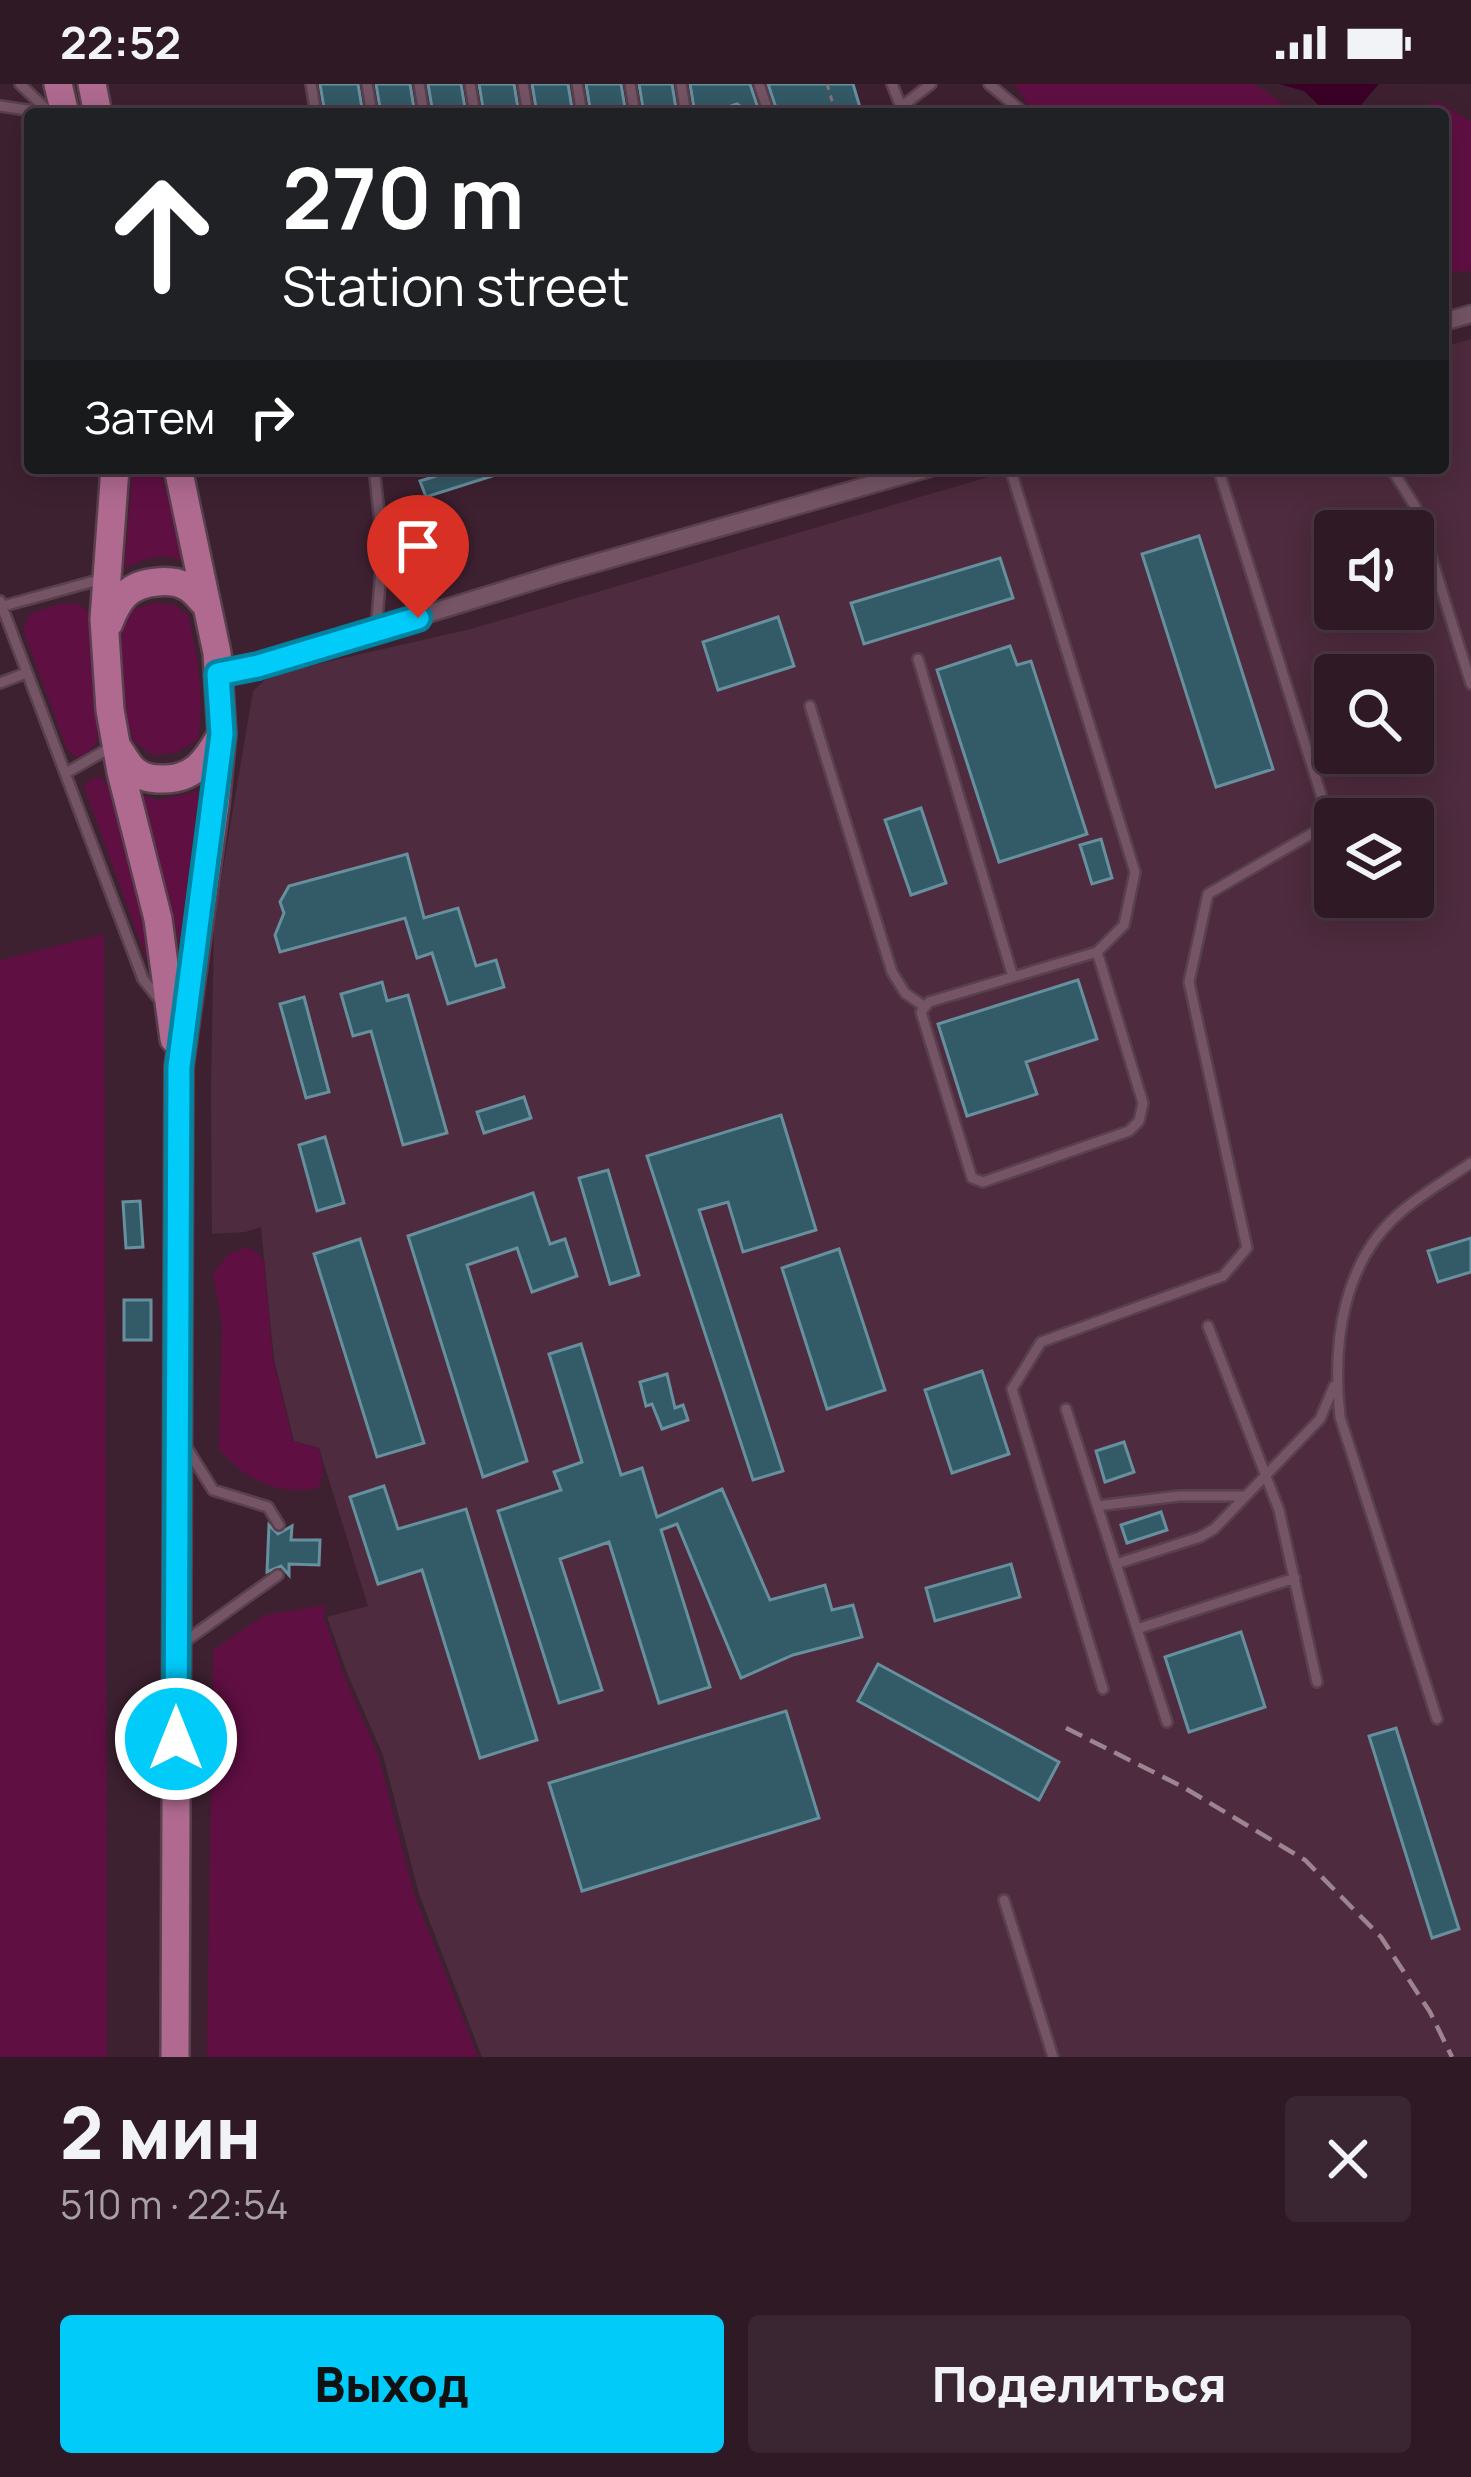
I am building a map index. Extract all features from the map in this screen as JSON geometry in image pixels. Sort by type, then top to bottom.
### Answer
[{"type":"main road","points":[[116,474],[105,633],[110,710],[158,919],[179,1067]]},
{"type":"main road","points":[[176,2057],[179,1067],[222,734],[218,674],[179,474]]},
{"type":"main road","points":[[105,633],[125,592],[142,583],[170,581],[189,587],[206,606]]},
{"type":"main road","points":[[116,744],[133,770],[147,778],[170,780],[192,773],[222,734]]},
{"type":"street","points":[[218,674],[905,474]]},
{"type":"lane","points":[[20,84],[43,108]]},
{"type":"lane","points":[[905,108],[931,84]]},
{"type":"lane","points":[[989,84],[1017,108]]},
{"type":"lane","points":[[375,474],[383,548],[376,631]]},
{"type":"lane","points":[[1012,474],[1135,872],[1124,925],[1097,952],[929,1002],[921,1012],[972,1178],[983,1182],[1129,1131],[1138,1121],[1142,1103],[1097,952]]},
{"type":"lane","points":[[1103,1689],[1012,1389],[1041,1342],[1223,1276],[1246,1248],[1189,982],[1208,894],[1330,823],[1220,474]]},
{"type":"lane","points":[[1395,474],[1417,508],[1471,684]]},
{"type":"lane","points":[[107,578],[1,605],[143,979],[170,1012]]},
{"type":"lane","points":[[918,659],[1013,976]]},
{"type":"lane","points":[[0,683],[26,673]]},
{"type":"lane","points":[[810,706],[892,972],[905,993],[925,1007]]},
{"type":"lane","points":[[66,773],[116,744]]},
{"type":"lane","points":[[1437,1719],[1340,1417],[1338,1344],[1348,1292],[1383,1229],[1402,1210],[1471,1163]]},
{"type":"lane","points":[[1208,1326],[1279,1510],[1317,1682]]},
{"type":"lane","points":[[1116,1564],[1200,1537],[1222,1522],[1320,1419],[1336,1381]]},
{"type":"lane","points":[[1066,1409],[1167,1722]]},
{"type":"lane","points":[[176,1431],[213,1490],[268,1508],[279,1526]]},
{"type":"lane","points":[[1097,1505],[1179,1496],[1245,1496]]},
{"type":"lane","points":[[176,1648],[278,1575]]},
{"type":"lane","points":[[1137,1629],[1295,1578]]},
{"type":"lane","points":[[1004,1900],[1053,2057]]},
{"type":"shaded area","points":[[1015,84],[1254,84],[1289,108],[1032,108]]},
{"type":"shaded area","points":[[1279,84],[1379,84],[1358,108],[1322,108],[1304,91]]},
{"type":"shaded area","points":[[1438,101],[1449,108],[1421,108]]},
{"type":"shaded area","points":[[1449,108],[1471,122],[1471,271],[1449,272]]},
{"type":"shaded area","points":[[1471,339],[1471,2057],[482,2057],[419,1894],[383,1755],[327,1617],[368,1606],[319,1448],[294,1441],[274,1359],[261,1227],[212,1234],[214,922],[253,691],[282,672],[471,629],[999,474],[1449,474],[1449,345]]},
{"type":"shaded area","points":[[132,474],[161,474],[186,562],[155,557],[124,569]]},
{"type":"shaded area","points":[[78,603],[90,614],[100,734],[91,751],[77,757],[67,750],[23,629],[30,614]]},
{"type":"shaded area","points":[[154,603],[174,605],[188,615],[201,710],[197,740],[175,753],[153,755],[134,742],[126,717],[120,633],[132,610]]},
{"type":"shaded area","points":[[101,777],[108,787],[151,943],[152,974],[84,787]]},
{"type":"shaded area","points":[[199,791],[180,944],[142,796],[159,800]]},
{"type":"shaded area","points":[[104,934],[107,2057],[0,2057],[0,960]]},
{"type":"shaded area","points":[[247,1247],[264,1262],[273,1359],[293,1441],[318,1448],[322,1478],[318,1488],[289,1490],[262,1483],[219,1449],[222,1325],[213,1273],[229,1254]]},
{"type":"shaded area","points":[[325,1605],[324,1617],[344,1676],[378,1755],[414,1894],[478,2057],[207,2057],[213,1650],[265,1615]]},
{"type":"building","points":[[320,84],[358,84],[362,108],[324,108]]},
{"type":"building","points":[[376,84],[410,84],[414,108],[380,108]]},
{"type":"building","points":[[428,84],[461,84],[465,108],[432,108]]},
{"type":"building","points":[[479,84],[514,84],[518,108],[483,108]]},
{"type":"building","points":[[532,84],[568,84],[572,108],[536,108]]},
{"type":"building","points":[[586,84],[621,84],[625,108],[590,108]]},
{"type":"building","points":[[639,84],[672,84],[676,108],[643,108]]},
{"type":"building","points":[[690,84],[750,84],[758,108],[737,104],[694,108]]},
{"type":"building","points":[[768,84],[853,84],[860,108],[776,108]]},
{"type":"building","points":[[442,474],[499,474],[426,497],[420,481]]},
{"type":"building","points":[[1199,536],[1273,769],[1216,787],[1142,554]]},
{"type":"building","points":[[1000,558],[1013,598],[864,644],[851,603]]},
{"type":"building","points":[[778,617],[794,666],[718,690],[703,642]]},
{"type":"building","points":[[1010,646],[1017,665],[1031,661],[1087,834],[999,862],[937,670]]},
{"type":"building","points":[[921,808],[946,883],[911,895],[885,820]]},
{"type":"building","points":[[1101,839],[1112,878],[1092,884],[1080,845]]},
{"type":"building","points":[[407,854],[424,918],[458,908],[476,966],[496,960],[504,987],[448,1004],[432,953],[417,958],[405,918],[280,952],[275,935],[284,913],[280,902],[289,886]]},
{"type":"building","points":[[1078,980],[1097,1039],[1026,1062],[1037,1094],[967,1116],[938,1024]]},
{"type":"building","points":[[382,982],[387,1001],[408,995],[447,1133],[403,1145],[371,1031],[353,1036],[341,994]]},
{"type":"building","points":[[304,997],[329,1092],[306,1098],[280,1004]]},
{"type":"building","points":[[524,1097],[531,1118],[484,1133],[477,1112]]},
{"type":"building","points":[[781,1115],[816,1230],[743,1252],[728,1202],[699,1210],[783,1471],[753,1480],[647,1156]]},
{"type":"building","points":[[325,1137],[344,1203],[317,1211],[299,1145]]},
{"type":"building","points":[[608,1170],[639,1275],[610,1284],[579,1178]]},
{"type":"building","points":[[533,1193],[550,1244],[565,1239],[577,1276],[532,1292],[517,1248],[467,1265],[527,1461],[483,1477],[408,1236]]},
{"type":"building","points":[[140,1201],[143,1247],[126,1248],[123,1202]]},
{"type":"building","points":[[1471,1238],[1471,1272],[1438,1282],[1428,1251]]},
{"type":"building","points":[[360,1239],[424,1443],[377,1457],[314,1254]]},
{"type":"building","points":[[839,1249],[885,1390],[827,1409],[782,1268]]},
{"type":"building","points":[[124,1300],[151,1300],[151,1340],[124,1340]]},
{"type":"building","points":[[581,1344],[621,1475],[642,1468],[657,1517],[722,1489],[770,1600],[825,1585],[832,1610],[853,1605],[862,1637],[793,1655],[741,1678],[677,1524],[661,1530],[710,1687],[659,1703],[609,1542],[560,1559],[602,1690],[559,1703],[498,1511],[561,1490],[554,1472],[582,1462],[549,1354]]},
{"type":"building","points":[[982,1371],[1009,1454],[952,1473],[925,1390]]},
{"type":"building","points":[[667,1374],[675,1408],[683,1405],[688,1420],[662,1429],[652,1404],[646,1406],[640,1382]]},
{"type":"building","points":[[1124,1442],[1134,1472],[1105,1482],[1096,1451]]},
{"type":"building","points":[[384,1486],[398,1529],[466,1509],[537,1740],[480,1758],[422,1570],[378,1584],[350,1497]]},
{"type":"building","points":[[1161,1512],[1167,1530],[1127,1543],[1121,1525]]},
{"type":"building","points":[[269,1525],[278,1534],[292,1526],[291,1540],[320,1540],[319,1565],[289,1564],[289,1575],[281,1566],[267,1572]]},
{"type":"building","points":[[1011,1564],[1020,1597],[935,1621],[926,1588]]},
{"type":"building","points":[[1241,1632],[1265,1707],[1189,1732],[1165,1657]]},
{"type":"building","points":[[878,1664],[1059,1762],[1039,1800],[858,1701]]},
{"type":"building","points":[[786,1711],[819,1818],[582,1891],[549,1783]]},
{"type":"building","points":[[1396,1728],[1459,1929],[1432,1938],[1369,1736]]},
{"type":"railway","points":[[1066,1728],[1183,1787],[1305,1860],[1381,1937],[1430,2012],[1452,2057]]},
{"type":"route","points":[[176,1739],[179,1067],[215,805],[222,734],[218,674],[418,618]]}]
